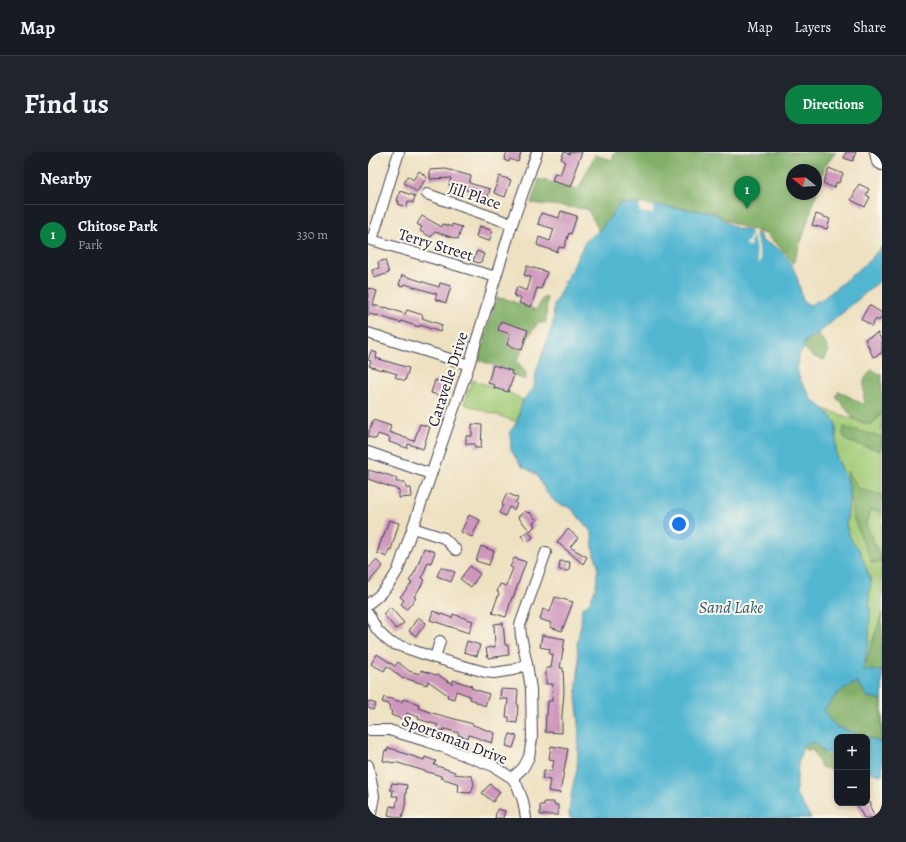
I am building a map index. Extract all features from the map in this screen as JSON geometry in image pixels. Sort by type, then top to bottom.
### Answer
[{"type":"street","points":[[370,239],[399,152]]},
{"type":"street","name":"Caravelle Drive","points":[[368,604],[380,596],[393,580],[398,570],[469,365],[512,224],[537,152]]},
{"type":"street","name":"Jill Place","points":[[427,194],[512,224]]},
{"type":"street","name":"Terry Street","points":[[370,239],[496,277]]},
{"type":"street","points":[[368,333],[469,365]]},
{"type":"street","points":[[368,452],[431,474]]},
{"type":"street","points":[[413,528],[444,538],[456,550]]},
{"type":"street","points":[[512,778],[523,768],[529,757],[532,739],[531,689],[520,625],[546,552]]},
{"type":"street","points":[[368,613],[376,630],[385,638],[406,648],[435,658],[485,672],[494,673],[513,670],[527,664]]},
{"type":"street","points":[[435,658],[440,641]]},
{"type":"street","name":"Sportsman Drive","points":[[368,730],[390,730],[429,742],[493,766],[512,778],[517,785],[523,801],[526,818]]},
{"type":"street","points":[[368,765],[374,796],[370,818]]},
{"type":"green space","points":[[615,152],[836,152],[825,166],[822,176],[822,164],[786,164],[786,200],[814,200],[793,263],[783,250],[765,234],[737,225],[712,212],[621,203],[598,232],[597,226],[587,209],[531,203],[539,179],[578,190],[595,155],[612,160]]},
{"type":"green space","points":[[547,296],[546,322],[537,324],[530,334],[517,361],[526,372],[526,380],[517,377],[513,372],[478,360],[497,298],[506,299],[536,310],[544,297]]},
{"type":"green space","points":[[814,335],[817,335],[824,341],[829,351],[824,360],[812,356],[804,348],[804,343]]},
{"type":"green space","points":[[872,369],[882,376],[882,413],[871,425],[854,419],[836,396],[839,391],[864,405],[864,380]]},
{"type":"green space","points":[[472,380],[508,392],[523,400],[517,422],[464,404]]},
{"type":"green space","points":[[824,409],[871,425],[882,413],[882,743],[870,738],[870,734],[865,734],[837,694],[870,614],[869,596],[871,581],[859,549],[852,542],[846,525],[849,503],[849,485],[836,456],[836,423]]},
{"type":"green space","points":[[844,427],[882,437],[882,451],[847,441],[843,434]]},
{"type":"green space","points":[[847,471],[860,489],[882,495],[882,512],[870,510],[866,524],[882,561],[872,563],[853,517]]},
{"type":"green space","points":[[882,613],[882,671],[863,671]]},
{"type":"green space","points":[[857,682],[866,696],[882,700],[882,743],[870,739],[870,734],[857,734],[837,727],[828,718],[824,710],[837,694]]},
{"type":"green space","points":[[814,742],[826,756],[834,759],[834,770],[821,767],[813,750],[805,750],[803,746]]},
{"type":"water","name":"Sand Lake","points":[[621,203],[712,212],[736,228],[759,234],[763,242],[774,246],[781,251],[786,256],[794,270],[803,301],[810,305],[824,298],[870,260],[882,246],[882,279],[820,332],[804,342],[804,348],[798,357],[797,368],[800,380],[811,399],[824,409],[836,423],[836,456],[849,485],[849,503],[846,526],[852,542],[859,549],[871,581],[869,596],[869,641],[863,670],[882,671],[882,700],[866,696],[857,682],[837,694],[824,710],[828,718],[837,727],[857,734],[834,734],[834,757],[823,752],[814,742],[803,746],[798,765],[796,794],[811,818],[570,818],[569,813],[572,789],[577,770],[579,725],[576,697],[579,663],[577,644],[581,625],[582,608],[589,603],[596,587],[598,565],[593,550],[592,533],[571,508],[556,503],[546,492],[536,474],[521,466],[511,450],[510,432],[517,422],[523,400],[534,388],[536,372],[553,324],[554,305],[586,240],[598,232]]},
{"type":"water","points":[[870,738],[882,743],[882,776],[870,772]]},
{"type":"pier","points":[[640,204],[654,206],[653,214],[639,212]]},
{"type":"pier","points":[[750,231],[756,231],[755,234],[761,261],[758,264],[753,236],[750,247],[745,245],[751,235]]},
{"type":"building","points":[[507,152],[521,153],[518,162],[510,159],[509,162],[504,160]]},
{"type":"building","points":[[564,152],[569,154],[570,152],[582,152],[574,173],[576,174],[571,187],[552,181],[555,173],[560,175],[565,161],[561,159]]},
{"type":"building","points":[[846,152],[856,152],[853,161],[844,158]]},
{"type":"building","points":[[829,168],[843,174],[839,183],[837,182],[834,188],[823,183]]},
{"type":"building","points":[[446,169],[471,176],[469,183],[490,189],[487,200],[470,194],[471,191],[449,185],[451,178],[430,179],[430,170]]},
{"type":"building","points":[[419,171],[427,177],[417,192],[404,183],[408,176],[413,180]]},
{"type":"building","points":[[499,176],[511,180],[505,197],[494,193]]},
{"type":"building","points":[[859,184],[869,189],[866,195],[870,197],[865,207],[851,200]]},
{"type":"building","points":[[400,191],[415,196],[413,203],[408,201],[407,207],[398,204],[399,201],[397,201]]},
{"type":"building","points":[[561,211],[577,216],[571,234],[569,233],[564,248],[559,247],[557,252],[537,245],[539,237],[550,241],[554,229],[538,224],[541,213],[559,218]]},
{"type":"building","points":[[816,214],[830,219],[827,229],[812,225]]},
{"type":"building","points":[[422,216],[442,227],[443,224],[452,227],[452,224],[462,227],[458,239],[435,232],[431,237],[420,231],[422,227],[417,224]]},
{"type":"building","points":[[479,226],[493,231],[489,241],[476,237]]},
{"type":"building","points":[[477,251],[484,254],[481,262],[479,263],[473,261]]},
{"type":"building","points":[[385,260],[389,273],[374,278],[372,270],[379,268],[378,262]]},
{"type":"building","points":[[527,266],[547,272],[541,289],[537,288],[531,307],[519,303],[521,298],[514,296],[517,287],[527,291],[531,277],[524,275]]},
{"type":"building","points":[[402,275],[439,287],[440,283],[451,286],[446,303],[435,299],[437,294],[405,284],[404,286],[399,285]]},
{"type":"building","points":[[368,288],[377,291],[373,305],[385,307],[405,314],[407,310],[423,315],[422,318],[442,325],[440,332],[420,325],[419,327],[401,321],[401,323],[376,315],[370,314],[368,316]]},
{"type":"building","points":[[869,305],[882,313],[879,321],[876,319],[872,326],[861,319]]},
{"type":"building","points":[[501,321],[528,330],[522,350],[507,345],[510,334],[498,330]]},
{"type":"building","points":[[878,333],[882,342],[882,353],[873,357],[865,339]]},
{"type":"building","points":[[371,351],[377,353],[376,358],[409,368],[405,381],[395,377],[397,374],[369,366],[371,361],[368,360]]},
{"type":"building","points":[[493,365],[512,371],[511,374],[514,375],[508,392],[494,388],[495,385],[488,383]]},
{"type":"building","points":[[435,380],[445,383],[441,396],[431,393]]},
{"type":"building","points":[[373,420],[391,426],[389,432],[414,441],[420,424],[430,427],[423,449],[408,444],[407,448],[389,442],[390,438],[378,434],[376,439],[368,437]]},
{"type":"building","points":[[472,424],[482,425],[481,448],[475,448],[475,444],[466,444],[466,436],[472,436]]},
{"type":"building","points":[[368,470],[397,478],[396,482],[405,482],[406,488],[411,488],[412,497],[399,498],[399,490],[368,479]]},
{"type":"building","points":[[507,493],[518,498],[515,503],[517,504],[514,510],[509,507],[505,516],[499,513]]},
{"type":"building","points":[[525,511],[528,513],[529,512],[537,520],[533,523],[535,526],[530,531],[518,517]]},
{"type":"building","points":[[469,515],[480,520],[472,537],[461,532]]},
{"type":"building","points":[[389,520],[399,523],[391,550],[389,549],[387,557],[377,553]]},
{"type":"building","points":[[568,529],[578,538],[570,547],[587,557],[583,564],[557,542]]},
{"type":"building","points":[[528,531],[533,537],[527,542],[521,536]]},
{"type":"building","points":[[481,546],[494,551],[489,565],[476,561]]},
{"type":"building","points":[[424,548],[435,552],[431,563],[428,562],[422,578],[425,580],[414,597],[416,598],[407,609],[401,604],[404,600],[400,597],[412,583],[409,581],[416,570]]},
{"type":"building","points":[[514,558],[526,562],[506,617],[492,613],[499,593],[497,592],[500,584],[506,586],[513,568],[510,567]]},
{"type":"building","points":[[376,560],[383,566],[368,583],[368,569]]},
{"type":"building","points":[[560,561],[570,562],[569,571],[559,570]]},
{"type":"building","points":[[470,566],[480,574],[471,587],[460,579]]},
{"type":"building","points":[[441,567],[455,572],[451,582],[437,576]]},
{"type":"building","points":[[555,597],[573,602],[562,631],[550,627],[551,623],[540,619],[543,609],[550,612]]},
{"type":"building","points":[[390,607],[404,623],[396,629],[383,614]]},
{"type":"building","points":[[433,611],[452,618],[453,614],[473,621],[469,633],[430,620]]},
{"type":"building","points":[[418,617],[426,623],[416,636],[409,631]]},
{"type":"building","points":[[503,623],[505,645],[508,645],[509,655],[488,658],[486,648],[495,647],[494,624]]},
{"type":"building","points":[[542,635],[565,639],[560,668],[563,668],[564,692],[562,733],[545,732],[548,701],[552,701],[553,684],[546,684],[546,668],[551,668],[553,654],[549,654],[550,649],[540,647]]},
{"type":"building","points":[[467,641],[480,645],[477,656],[464,652]]},
{"type":"building","points":[[377,654],[395,666],[398,662],[409,671],[420,674],[421,670],[436,675],[437,674],[452,684],[453,680],[472,686],[471,688],[489,694],[485,706],[470,699],[470,696],[456,691],[454,699],[447,697],[448,695],[428,681],[427,685],[404,678],[403,679],[387,666],[384,671],[371,664]]},
{"type":"building","points":[[501,689],[518,690],[517,723],[509,722],[509,717],[506,717],[508,699],[500,699]]},
{"type":"building","points":[[384,697],[402,702],[403,699],[419,704],[418,708],[473,724],[495,733],[492,743],[469,735],[468,738],[458,735],[459,733],[444,729],[443,731],[436,729],[438,725],[418,719],[419,717],[407,713],[405,720],[391,715],[392,711],[389,710],[390,707],[388,704],[382,702]]},
{"type":"building","points":[[368,701],[376,704],[373,710],[368,708]]},
{"type":"building","points":[[510,734],[517,736],[513,748],[506,746]]},
{"type":"building","points":[[551,746],[568,749],[560,793],[548,791],[550,780],[542,778],[544,770],[552,771],[554,760],[549,759]]},
{"type":"building","points":[[388,748],[424,760],[425,757],[436,761],[434,765],[455,772],[454,774],[472,776],[474,784],[471,793],[458,792],[459,784],[441,778],[441,776],[395,762],[383,761],[385,750],[387,751]]},
{"type":"building","points":[[392,783],[407,785],[406,802],[402,818],[388,815],[390,806],[396,807],[398,796],[392,796],[393,790],[390,790]]},
{"type":"building","points":[[490,784],[500,792],[493,802],[482,793]]},
{"type":"building","points":[[544,802],[554,802],[554,805],[558,805],[558,815],[540,815],[540,805],[544,805]]},
{"type":"building","points":[[871,803],[871,809],[876,818],[864,818],[858,806],[870,806]]},
{"type":"building","points":[[497,809],[505,811],[503,818],[495,818]]},
{"type":"place","name":"Chitose Park","points":[[747,209]]}]
